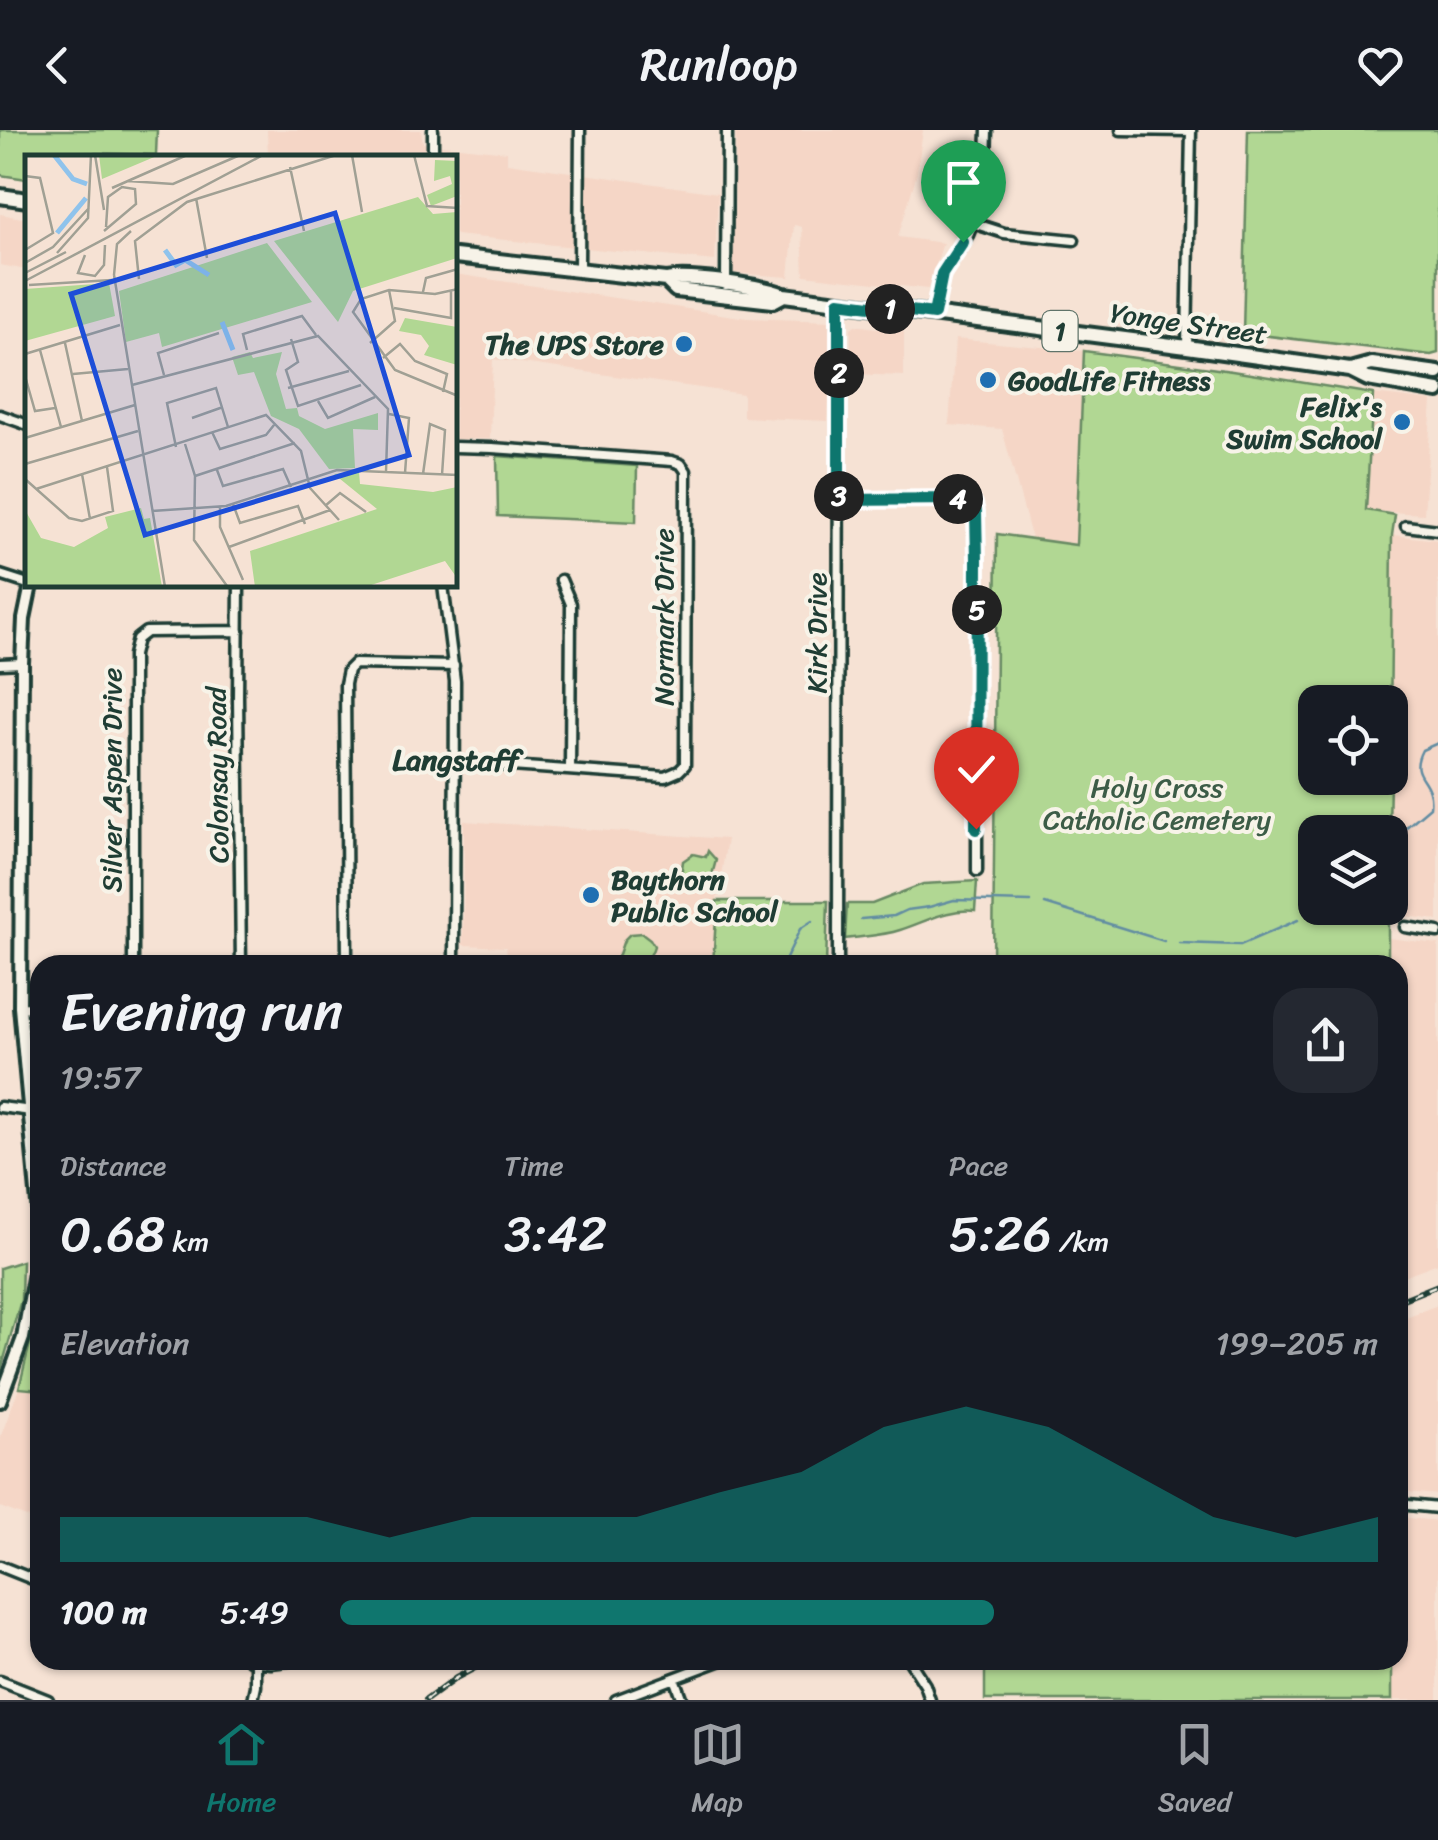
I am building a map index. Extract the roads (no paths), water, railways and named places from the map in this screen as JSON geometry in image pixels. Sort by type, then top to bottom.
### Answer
[{"type":"main road","points":[[0,196],[25,200]]},
{"type":"main road","name":"Yonge Street","points":[[458,256],[666,280],[676,290],[726,290],[773,301],[784,295],[1187,347],[1350,370],[1368,379],[1438,392]]},
{"type":"main road","name":"Yonge Street","points":[[1350,370],[1372,364],[1438,373]]},
{"type":"street","points":[[433,155],[434,130]]},
{"type":"street","points":[[579,268],[580,130]]},
{"type":"street","points":[[726,290],[727,130]]},
{"type":"street","points":[[934,314],[942,274],[974,222],[986,184],[987,130]]},
{"type":"street","points":[[1121,130],[1191,130],[1187,347]]},
{"type":"street","points":[[974,222],[1004,232],[1074,240]]},
{"type":"street","name":"Kirk Drive","points":[[838,955],[839,302]]},
{"type":"street","points":[[0,415],[25,424]]},
{"type":"street","name":"Normark Drive","points":[[455,762],[665,777],[685,765],[686,471],[682,464],[458,448]]},
{"type":"street","points":[[839,500],[960,499],[974,504],[977,871]]},
{"type":"street","points":[[1406,526],[1438,530]]},
{"type":"street","points":[[0,574],[25,583]]},
{"type":"street","points":[[561,580],[570,604],[570,770]]},
{"type":"street","points":[[29,588],[22,663],[20,1007],[30,1081]]},
{"type":"street","name":"Colonsay Road","points":[[239,588],[241,955]]},
{"type":"street","points":[[443,588],[454,666],[454,955]]},
{"type":"street","name":"Silver Aspen Drive","points":[[133,955],[133,655],[137,639],[146,632],[239,632]]},
{"type":"street","points":[[0,664],[22,663]]},
{"type":"street","points":[[347,955],[348,670],[354,664],[454,666]]},
{"type":"street","points":[[1405,927],[1438,932]]},
{"type":"street","points":[[20,1007],[30,1008]]},
{"type":"street","points":[[0,1107],[30,1111]]},
{"type":"street","points":[[0,1401],[23,1338],[30,1300]]},
{"type":"street","points":[[1408,1505],[1438,1508]]},
{"type":"street","points":[[0,1566],[30,1578]]},
{"type":"street","points":[[252,1700],[256,1686],[254,1670]]},
{"type":"street","points":[[616,1700],[695,1670]]},
{"type":"street","points":[[915,1670],[930,1700]]},
{"type":"street","points":[[674,1678],[682,1700]]},
{"type":"street","points":[[0,1681],[48,1700]]},
{"type":"waterway","points":[[1408,826],[1430,807],[1428,789],[1417,767],[1422,750],[1438,743]]},
{"type":"waterway","points":[[861,919],[894,916],[954,900],[1031,902]]},
{"type":"waterway","points":[[1045,904],[1164,941]]},
{"type":"waterway","points":[[1179,943],[1240,945],[1298,920]]},
{"type":"waterway","points":[[788,955],[800,929],[812,921]]},
{"type":"railway","points":[[1408,1297],[1438,1285]]},
{"type":"railway","points":[[426,1700],[471,1670]]},
{"type":"place","name":"The UPS Store","points":[[684,344]]},
{"type":"place","name":"GoodLife Fitness","points":[[988,380]]},
{"type":"place","name":"Felix's Swim School","points":[[1402,422]]},
{"type":"place","name":"Baythorn Public School","points":[[591,895]]},
{"type":"district","name":"Langstaff","points":[[456,760]]},
{"type":"park label","name":"Holy Cross Catholic Cemetery","points":[[1157,803]]}]
